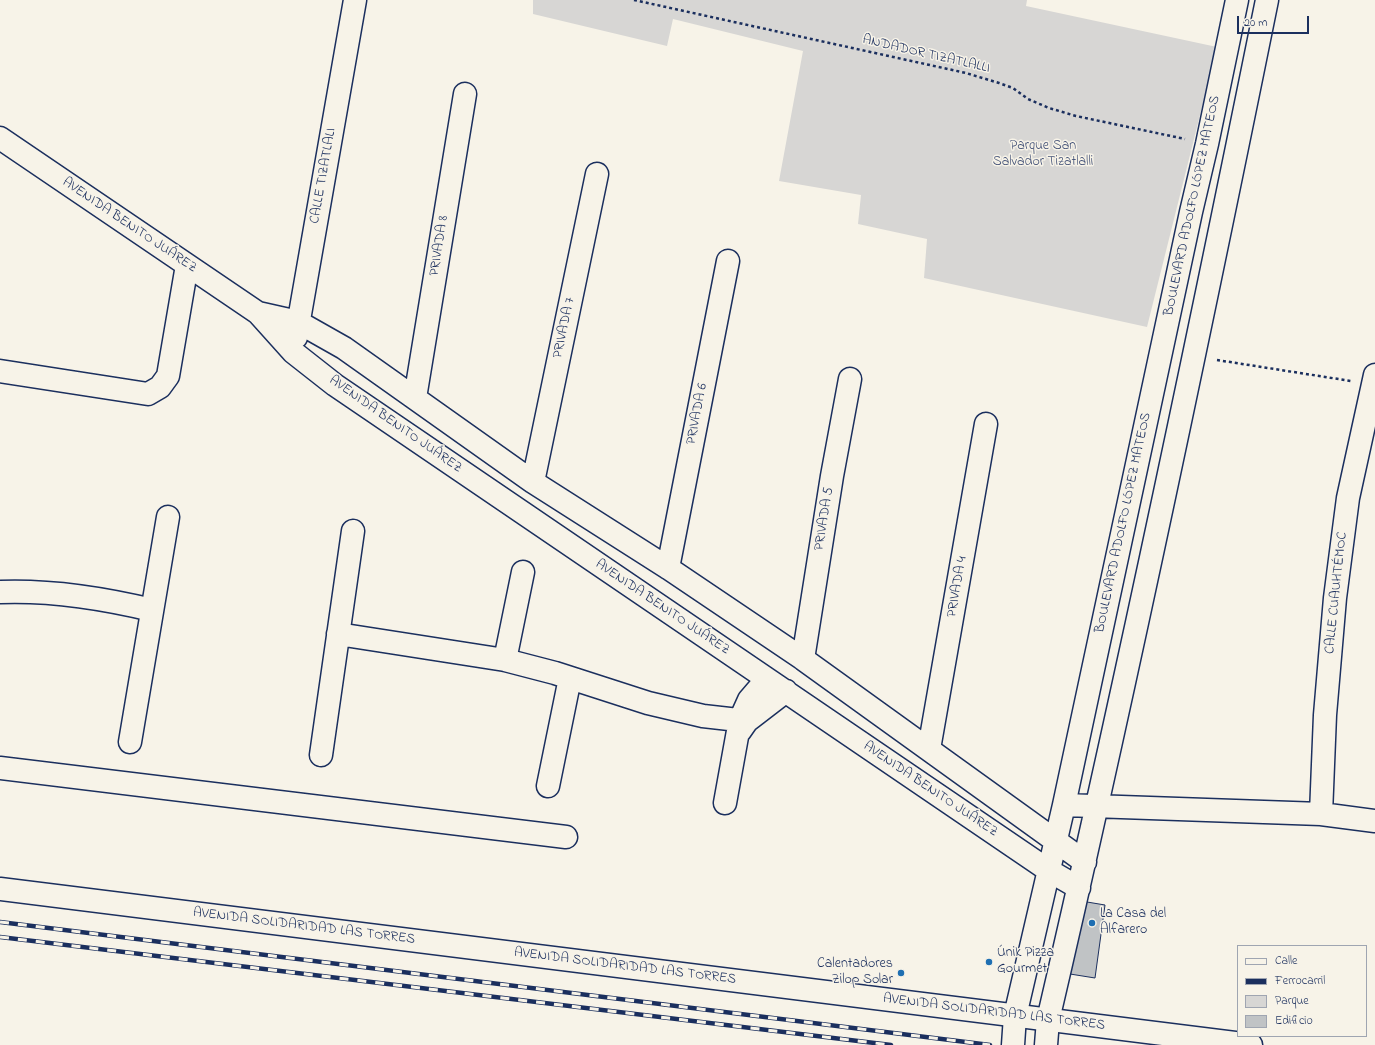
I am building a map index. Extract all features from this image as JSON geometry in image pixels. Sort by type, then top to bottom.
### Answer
[{"type":"street","name":"CALLE TIZATLALI","points":[[293,352],[355,0]]},
{"type":"street","name":"BOULEVARD ADOLFO LÓPEZ MATEOS","points":[[1013,1045],[1015,1016],[1064,805],[1191,212],[1207,144],[1236,0]]},
{"type":"street","points":[[1046,1045],[1048,1020],[1079,888],[1194,356],[1267,0]]},
{"type":"street","name":"PRIVADA 8","points":[[415,398],[465,94]]},
{"type":"street","name":"AVENIDA BENITO JUÁREZ","points":[[0,138],[258,313],[293,352],[335,385],[1048,870],[1079,888]]},
{"type":"street","name":"PRIVADA 7","points":[[533,482],[597,174]]},
{"type":"street","points":[[1191,212],[1222,221]]},
{"type":"street","name":"PRIVADA 6","points":[[668,568],[728,261]]},
{"type":"street","points":[[0,371],[148,394],[160,387],[168,376],[187,265]]},
{"type":"street","name":"AVENIDA BENITO JUÁREZ","points":[[258,313],[298,322],[344,348],[533,482],[668,568],[803,659],[1084,862]]},
{"type":"street","name":"PRIVADA 5","points":[[803,659],[832,476],[850,378]]},
{"type":"street","name":"CALLE CUAUHTÉMOC","points":[[1321,814],[1325,714],[1335,598],[1348,498],[1374,380]]},
{"type":"street","name":"PRIVADA 4","points":[[929,749],[986,424]]},
{"type":"street","points":[[464,473],[484,448]]},
{"type":"street","points":[[130,742],[168,517]]},
{"type":"street","points":[[321,755],[353,531]]},
{"type":"street","points":[[505,660],[523,572]]},
{"type":"street","points":[[0,592],[65,594],[118,602],[152,610]]},
{"type":"street","points":[[338,634],[505,660],[532,666],[648,703],[741,726]]},
{"type":"street","points":[[548,786],[570,678]]},
{"type":"street","points":[[725,803],[741,726],[749,700],[767,679]]},
{"type":"street","points":[[741,726],[786,691]]},
{"type":"street","points":[[846,733],[871,708]]},
{"type":"street","points":[[0,768],[566,837]]},
{"type":"street","points":[[1064,805],[1321,814],[1375,821]]},
{"type":"street","name":"AVENIDA SOLIDARIDAD LAS TORRES","points":[[0,889],[1250,1045]]},
{"type":"path","name":"ANDADOR TIZATLALLI","points":[[634,0],[966,73],[1013,88],[1028,99],[1049,108],[1076,116],[1207,144]]},
{"type":"path","points":[[1194,356],[1374,380]]},
{"type":"green space","name":"Parque San Salvador Tizatlalli","points":[[533,0],[1027,0],[1026,6],[1217,47],[1147,327],[924,278],[927,239],[858,224],[861,195],[779,181],[803,51],[673,19],[667,46],[533,14]]},
{"type":"building","name":"La Casa del Alfarero","points":[[1087,902],[1105,905],[1095,978],[1070,974]]},
{"type":"railway","points":[[0,922],[990,1045]]},
{"type":"railway","points":[[0,937],[891,1045]]},
{"type":"place","name":"La Casa del Alfarero","points":[[1092,923]]},
{"type":"place","name":"Únik Pizza Gourmet","points":[[989,962]]},
{"type":"place","name":"Calentadores Zilop Solar","points":[[901,973]]}]
